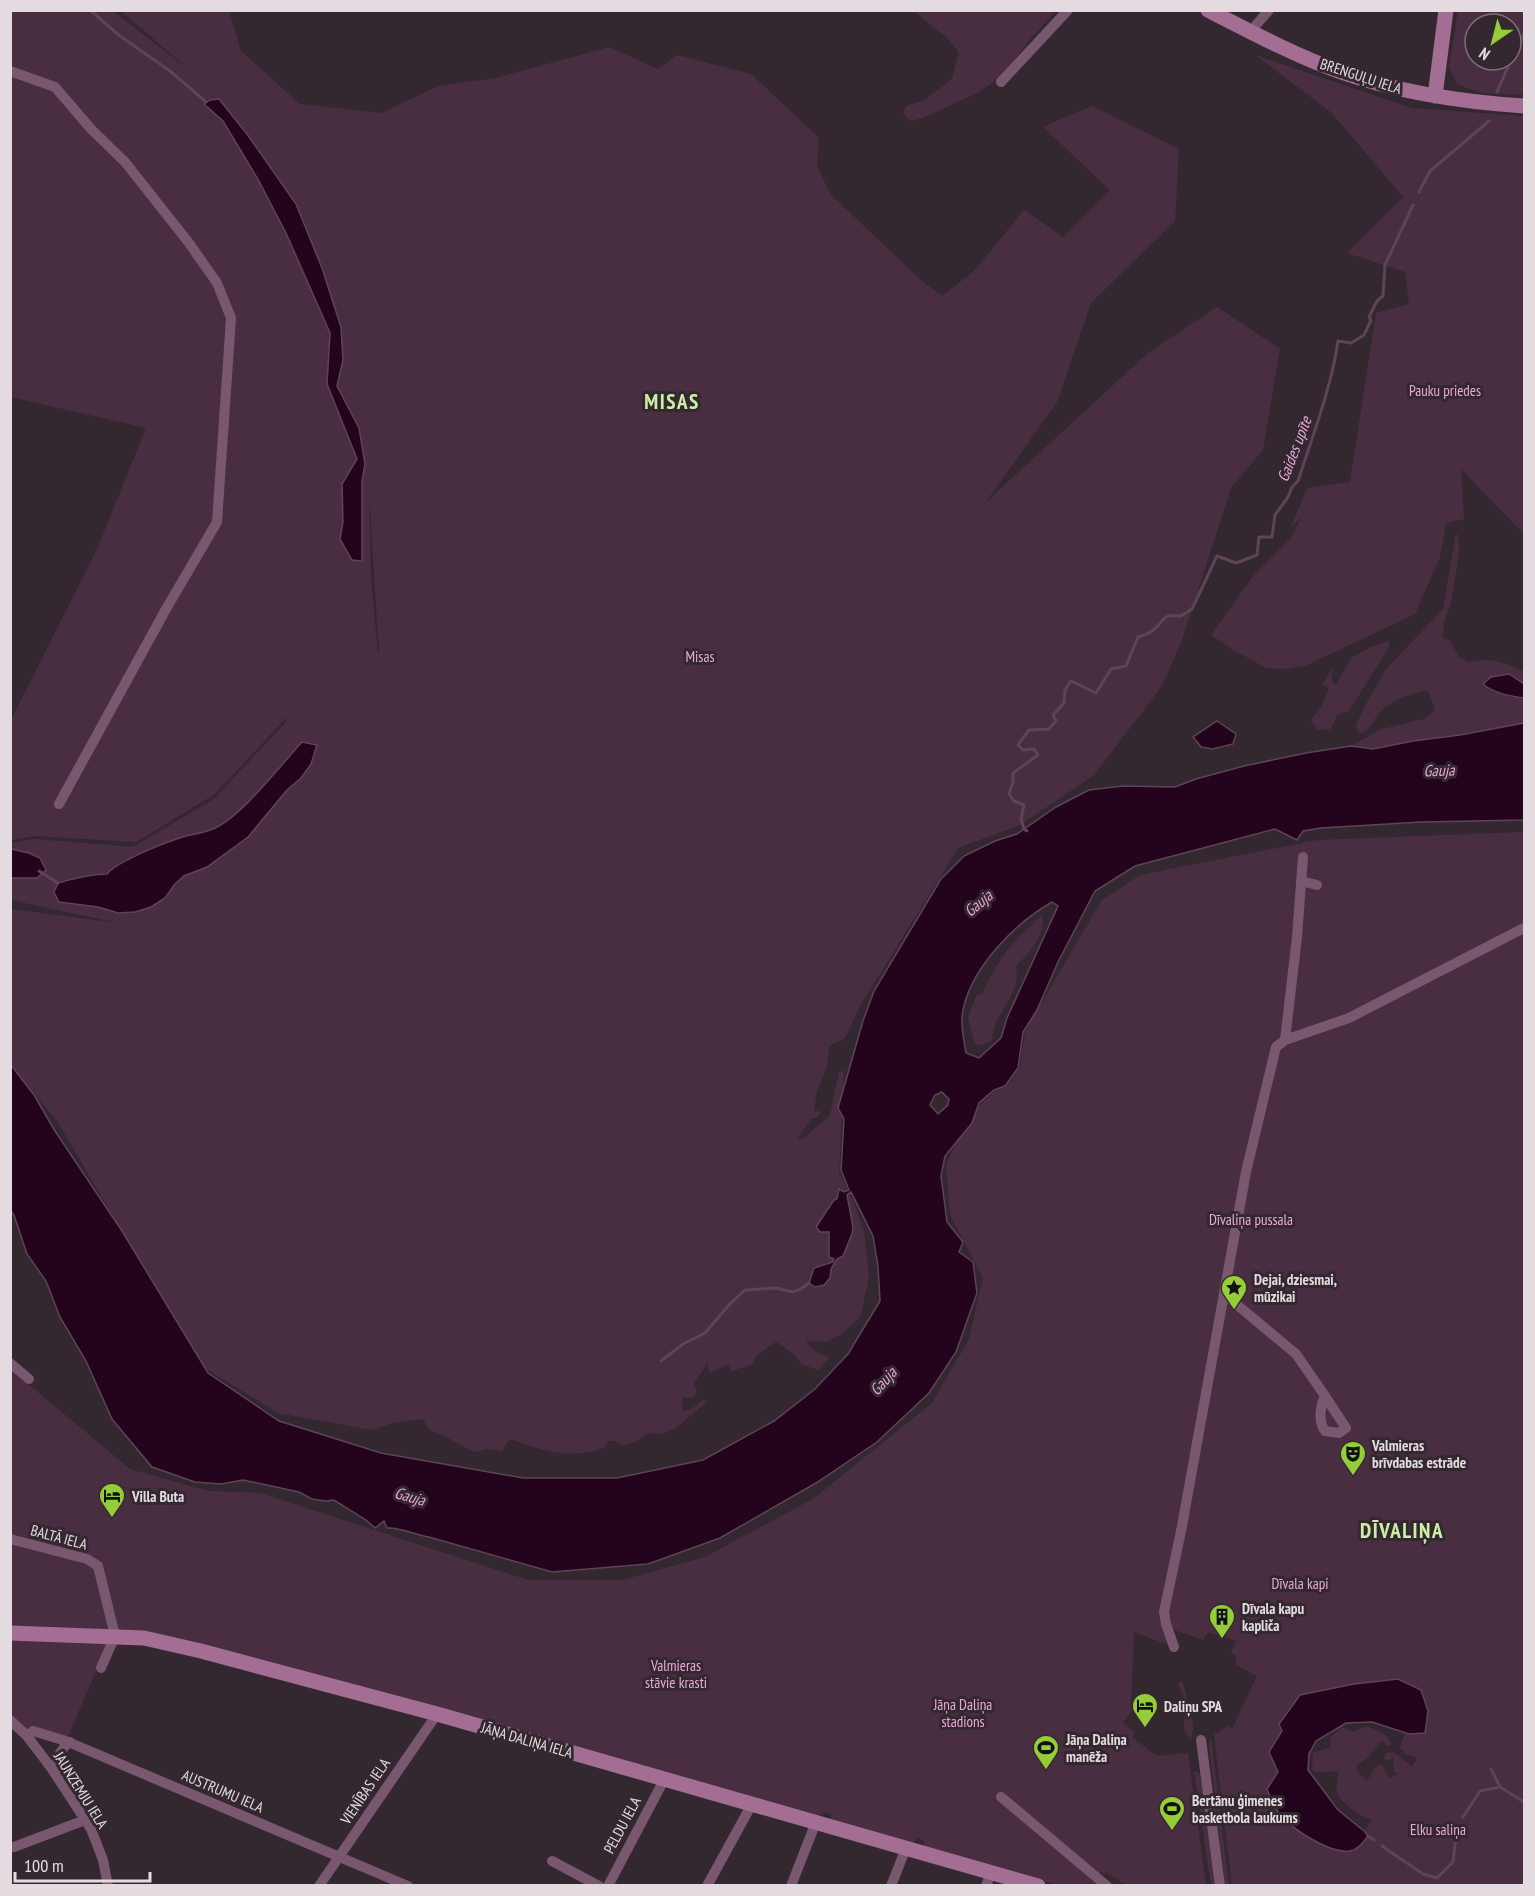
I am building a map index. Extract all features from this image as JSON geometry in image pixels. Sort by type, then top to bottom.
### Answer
[{"type":"street","points":[[1001,82],[1068,10]]},
{"type":"street","name":"BRENGUĻU IELA","points":[[1208,10],[1250,32],[1340,72],[1395,88],[1435,96],[1488,104],[1524,106]]},
{"type":"street","points":[[1250,32],[1269,10]]},
{"type":"street","points":[[1435,96],[1446,10]]},
{"type":"street","points":[[10,71],[55,87],[91,129],[125,162],[189,243],[217,283],[231,318],[217,522],[166,609],[59,804]]},
{"type":"street","points":[[1285,1040],[1297,937],[1303,857]]},
{"type":"street","points":[[1301,881],[1317,885]]},
{"type":"street","points":[[1174,1647],[1164,1612],[1182,1526],[1251,1145],[1276,1047],[1285,1040],[1349,1018],[1524,927]]},
{"type":"street","points":[[1224,1294],[1296,1354],[1325,1396]]},
{"type":"street","points":[[1221,1309],[1249,1315]]},
{"type":"street","points":[[10,1363],[29,1379]]},
{"type":"street","name":"BALTĀ IELA","points":[[10,1539],[87,1558],[98,1566],[115,1636]]},
{"type":"street","name":"JĀŅA DALIŅA IELA","points":[[10,1633],[144,1638],[201,1651],[436,1714],[906,1848],[988,1879],[1038,1886]]},
{"type":"street","points":[[100,1668],[115,1636]]},
{"type":"street","name":"VIENĪBAS IELA","points":[[319,1886],[436,1714]]},
{"type":"street","name":"JAUNZEMJU IELA","points":[[10,1720],[27,1736],[55,1773],[92,1829],[103,1860],[108,1886]]},
{"type":"street","name":"AUSTRUMU IELA","points":[[27,1736],[33,1731],[70,1742],[408,1886]]},
{"type":"street","points":[[1201,1740],[1220,1886]]},
{"type":"street","points":[[55,1773],[56,1761],[63,1748],[70,1742]]},
{"type":"street","name":"PELDU IELA","points":[[608,1886],[664,1779]]},
{"type":"street","points":[[1001,1797],[1107,1886]]},
{"type":"street","points":[[708,1886],[752,1804]]},
{"type":"street","points":[[14,1847],[85,1820]]},
{"type":"street","points":[[791,1886],[816,1822]]},
{"type":"street","points":[[891,1886],[906,1848]]},
{"type":"street","points":[[552,1861],[599,1886]]},
{"type":"green space","name":"Misas","points":[[11,11],[113,11],[193,73],[121,11],[229,11],[241,51],[300,104],[382,113],[438,86],[496,78],[609,47],[658,69],[677,55],[751,74],[819,138],[817,165],[830,194],[922,281],[942,296],[974,271],[1024,210],[1063,237],[1110,190],[1043,127],[1092,106],[1179,149],[1175,221],[1091,303],[1057,402],[986,502],[1148,353],[1217,307],[1280,349],[1263,450],[1231,488],[1181,643],[1162,686],[1094,775],[1020,825],[958,848],[860,1006],[845,1038],[829,1046],[827,1067],[817,1091],[814,1110],[821,1112],[817,1117],[811,1119],[797,1140],[803,1139],[830,1115],[839,1072],[844,1071],[839,1173],[864,1231],[869,1276],[861,1316],[841,1335],[825,1342],[806,1341],[812,1349],[829,1358],[818,1370],[801,1364],[794,1354],[776,1342],[758,1354],[751,1365],[731,1371],[728,1364],[710,1373],[707,1364],[694,1383],[697,1393],[692,1398],[683,1397],[682,1412],[693,1408],[703,1400],[708,1401],[676,1428],[662,1434],[649,1433],[637,1441],[622,1446],[615,1441],[608,1441],[604,1448],[591,1452],[567,1454],[510,1439],[502,1451],[486,1449],[476,1452],[429,1430],[423,1419],[392,1423],[372,1430],[278,1413],[205,1368],[57,1121],[11,1066],[11,909],[118,923],[11,900],[11,878],[37,878],[46,870],[31,855],[11,849],[11,843],[34,839],[133,847],[214,799],[286,722],[287,717],[215,794],[136,842],[34,836],[11,840],[11,720],[98,547],[146,428],[11,397]],"holes":[[[219,100],[247,134],[296,204],[343,360],[337,386],[358,427],[362,442],[363,470],[356,498],[340,539],[343,522],[342,484],[357,459],[327,384],[330,333],[286,233],[259,181],[223,121]],[[369,493],[378,654],[371,579]],[[301,778],[287,790],[248,837],[207,867],[184,876],[175,884],[165,899],[151,907],[135,912],[118,913],[98,907],[69,904],[73,879],[107,874],[191,835],[210,830],[261,798]]]},
{"type":"green space","points":[[914,11],[1056,11],[1030,39],[1005,74],[977,93],[923,118],[910,121],[903,113],[906,106],[925,100],[952,79],[959,52],[948,39]]},
{"type":"green space","points":[[1458,11],[1524,11],[1524,95],[1481,93],[1457,84],[1449,67]]},
{"type":"green space","name":"Pauku priedes","points":[[1255,55],[1412,108],[1524,116],[1524,534],[1461,469],[1464,519],[1446,523],[1440,557],[1415,614],[1307,665],[1285,669],[1266,668],[1211,635],[1254,575],[1291,538],[1301,518],[1291,527],[1307,488],[1350,482],[1376,313],[1409,304],[1405,272],[1347,253],[1403,197],[1332,113]]},
{"type":"green space","points":[[1456,533],[1459,539],[1459,552],[1451,604],[1444,621],[1443,638],[1451,641],[1458,656],[1468,662],[1497,661],[1524,672],[1524,723],[1373,749],[1351,746],[1379,730],[1424,719],[1435,710],[1428,691],[1423,691],[1403,697],[1385,707],[1369,727],[1359,734],[1356,725],[1386,669],[1443,609]]},
{"type":"green space","points":[[1389,641],[1389,647],[1349,711],[1337,715],[1331,729],[1318,730],[1311,720],[1321,708],[1329,688],[1322,685],[1332,668],[1332,682],[1336,685],[1351,658],[1371,647]]},
{"type":"green space","points":[[1524,832],[1524,1885],[1232,1885],[1214,1735],[1227,1726],[1232,1729],[1257,1676],[1236,1665],[1236,1656],[1231,1653],[1236,1641],[1208,1632],[1203,1640],[1171,1629],[1166,1644],[1134,1632],[1131,1706],[1134,1709],[1123,1722],[1135,1732],[1132,1737],[1157,1756],[1188,1753],[1206,1885],[1125,1885],[1106,1872],[1104,1874],[1101,1872],[1094,1879],[1103,1885],[1058,1885],[925,1848],[923,1840],[916,1838],[914,1842],[908,1843],[832,1822],[830,1814],[825,1812],[820,1816],[437,1714],[111,1636],[66,1741],[27,1736],[10,1720],[10,1369],[130,1469],[208,1491],[260,1493],[528,1580],[622,1580],[705,1557],[813,1499],[932,1403],[969,1339],[983,1278],[950,1215],[946,1164],[971,1114],[994,1092],[1006,1087],[1020,1068],[1025,1031],[1102,900],[1140,875],[1318,840]],"holes":[[[1398,1679],[1409,1734],[1405,1733],[1400,1748],[1405,1754],[1417,1758],[1412,1767],[1394,1752],[1386,1753],[1384,1759],[1388,1761],[1393,1757],[1394,1771],[1398,1774],[1389,1778],[1381,1763],[1375,1767],[1367,1781],[1359,1773],[1356,1765],[1368,1757],[1382,1740],[1387,1746],[1392,1744],[1387,1736],[1367,1726],[1352,1732],[1342,1727],[1330,1738],[1331,1747],[1313,1753],[1312,1769],[1315,1772],[1339,1771],[1337,1790],[1340,1798],[1348,1806],[1372,1820],[1364,1831],[1368,1836],[1267,1789],[1278,1772],[1274,1741],[1282,1731],[1300,1695],[1354,1684]]]},
{"type":"green space","points":[[1042,915],[1042,930],[1031,950],[1016,966],[1014,990],[995,1025],[992,1040],[981,1045],[975,1044],[968,1017],[977,994],[982,995],[993,972],[1007,952]]},
{"type":"green space","points":[[1182,1681],[1192,1720],[1190,1740],[1184,1728],[1185,1701],[1178,1684]]},
{"type":"green space","points":[[1211,1737],[1229,1885],[1225,1885],[1209,1745]]},
{"type":"green space","points":[[1194,1771],[1199,1773],[1202,1785],[1216,1885],[1211,1885]]},
{"type":"water","points":[[219,99],[247,134],[296,204],[322,268],[341,327],[343,360],[337,386],[359,428],[365,464],[362,481],[362,561],[352,560],[340,539],[343,522],[342,484],[357,459],[327,384],[330,333],[286,233],[259,181],[223,121],[204,104],[210,100]]},
{"type":"water","points":[[1509,674],[1524,684],[1524,698],[1498,692],[1483,684],[1491,677]]},
{"type":"water","points":[[1217,721],[1236,734],[1233,744],[1213,749],[1201,747],[1193,737]]},
{"type":"water","name":"Gauja","points":[[1524,723],[1524,820],[1421,822],[1321,828],[1303,831],[1297,840],[1275,829],[1135,866],[1095,891],[1058,962],[1037,1010],[1023,1032],[1018,1068],[1005,1086],[994,1090],[979,1103],[972,1123],[945,1156],[941,1176],[947,1222],[963,1242],[959,1252],[973,1262],[977,1293],[956,1352],[929,1393],[877,1442],[816,1483],[720,1538],[648,1564],[552,1572],[403,1530],[387,1528],[384,1521],[375,1528],[334,1500],[312,1499],[299,1492],[243,1480],[221,1484],[195,1482],[152,1467],[112,1419],[86,1361],[60,1317],[46,1281],[27,1254],[11,1211],[11,1065],[34,1095],[55,1131],[122,1231],[208,1373],[279,1421],[381,1453],[523,1478],[617,1478],[703,1460],[774,1421],[815,1389],[848,1354],[880,1301],[873,1236],[851,1192],[847,1195],[853,1227],[843,1256],[837,1259],[831,1269],[830,1278],[824,1285],[815,1287],[809,1283],[814,1268],[833,1262],[834,1259],[829,1257],[829,1232],[820,1232],[816,1227],[834,1200],[837,1199],[839,1189],[844,1192],[849,1190],[841,1170],[844,1119],[838,1108],[874,991],[941,879],[964,856],[995,841],[1017,834],[1056,807],[1089,790],[1123,786],[1175,787],[1244,766],[1306,753],[1351,746],[1373,749]],"holes":[[[1052,902],[1058,906],[1007,1018],[1001,1038],[979,1058],[966,1053],[962,1016],[973,982],[995,950],[1008,936],[1037,911]],[[942,1092],[949,1099],[948,1105],[938,1114],[930,1105],[935,1095]]]},
{"type":"water","points":[[302,742],[317,745],[311,764],[301,778],[287,790],[248,837],[207,867],[184,876],[165,898],[151,907],[135,912],[118,913],[98,907],[59,902],[54,892],[58,883],[107,874],[122,863],[146,851],[182,837],[210,830],[228,820],[273,776]]},
{"type":"water","points":[[11,849],[40,858],[46,870],[37,878],[11,878]]},
{"type":"water","points":[[1398,1679],[1421,1690],[1428,1711],[1425,1733],[1409,1734],[1372,1722],[1346,1723],[1316,1741],[1309,1754],[1308,1770],[1338,1810],[1368,1836],[1358,1847],[1350,1851],[1342,1851],[1321,1844],[1299,1831],[1282,1817],[1267,1789],[1278,1772],[1269,1752],[1282,1731],[1279,1724],[1300,1695],[1354,1684]]},
{"type":"waterway","points":[[90,10],[120,36],[170,71],[206,102]]},
{"type":"waterway","name":"Gaides upīte","points":[[1497,92],[1506,72]]},
{"type":"waterway","name":"Gaides upīte","points":[[1419,192],[1430,171],[1489,121]]},
{"type":"waterway","name":"Gaides upīte","points":[[1027,831],[1021,819],[1024,805],[1014,801],[1009,794],[1013,773],[1038,755],[1034,749],[1023,750],[1018,745],[1029,730],[1049,729],[1056,721],[1053,715],[1064,703],[1065,690],[1071,681],[1096,693],[1111,669],[1126,666],[1138,637],[1152,631],[1166,617],[1181,616],[1192,609],[1217,556],[1236,563],[1257,555],[1259,537],[1272,537],[1275,515],[1298,481],[1326,394],[1338,341],[1351,343],[1364,335],[1371,320],[1369,317],[1377,301],[1383,296],[1385,265],[1413,205]]},
{"type":"waterway","points":[[39,871],[58,883]]},
{"type":"waterway","points":[[661,1361],[683,1344],[705,1333],[745,1290],[776,1288],[793,1292],[809,1283]]},
{"type":"waterway","points":[[1491,1769],[1500,1787],[1524,1802]]},
{"type":"waterway","points":[[1463,1817],[1480,1791],[1500,1787]]},
{"type":"waterway","points":[[1382,1846],[1423,1874],[1437,1878],[1453,1862],[1455,1844],[1461,1828]]},
{"type":"waterway","points":[[1368,1836],[1374,1840]]},
{"type":"place","name":"Dejai, dziesmai, mūzikai","points":[[1234,1311]]},
{"type":"place","name":"Valmieras brīvdabas estrāde","points":[[1353,1477]]},
{"type":"place","name":"Villa Buta","points":[[112,1519]]},
{"type":"place","name":"Dīvala kapu kapliča","points":[[1222,1640]]},
{"type":"place","name":"Daliņu SPA","points":[[1145,1729]]},
{"type":"place","name":"Jāņa Daliņa manēža","points":[[1046,1771]]},
{"type":"place","name":"Bertānu ģimenes basketbola laukums","points":[[1172,1832]]},
{"type":"district","name":"MISAS","points":[[672,401]]},
{"type":"district","name":"DĪVALIŅA","points":[[1402,1530]]},
{"type":"park label","name":"Dīvaliņa pussala","points":[[1251,1219]]},
{"type":"park label","name":"Dīvala kapi","points":[[1300,1583]]},
{"type":"park label","name":"Valmieras stāvie krasti","points":[[676,1674]]},
{"type":"park label","name":"Jāņa Daliņa stadions","points":[[963,1712]]},
{"type":"park label","name":"Elku saliņa","points":[[1438,1829]]}]
